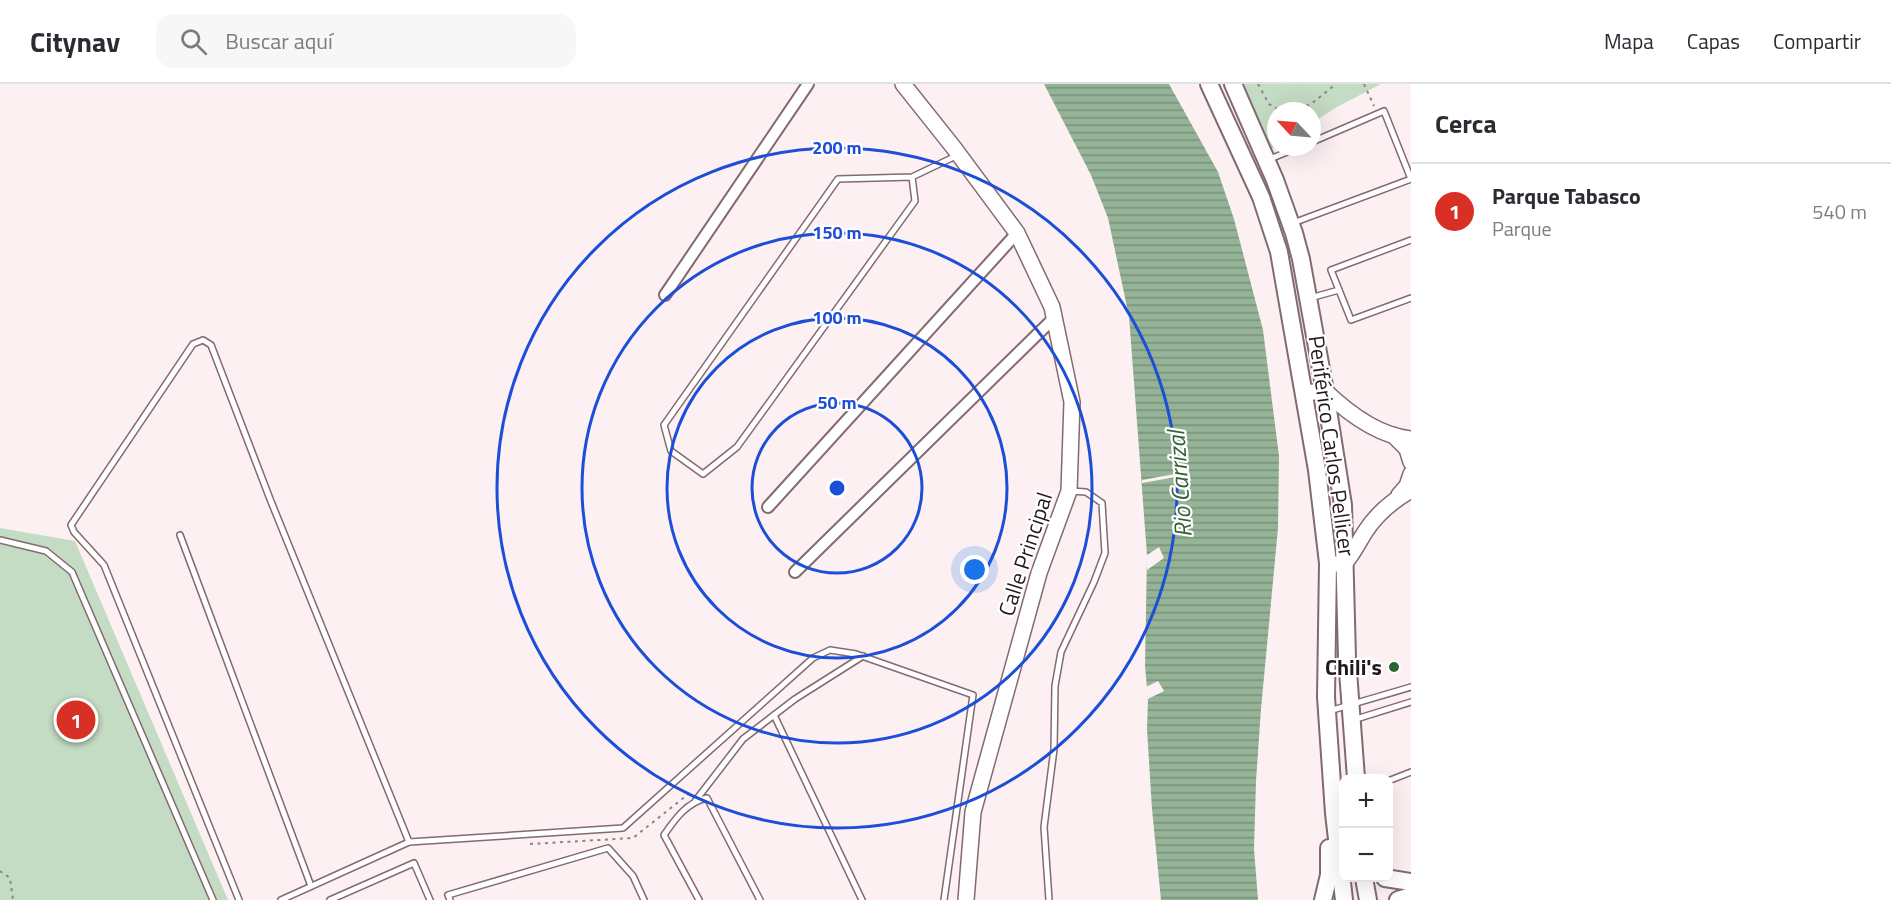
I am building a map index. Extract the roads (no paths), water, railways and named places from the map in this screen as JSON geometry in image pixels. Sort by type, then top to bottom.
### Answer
[{"type":"main road","name":"Calle Principal","points":[[903,84],[959,154],[1017,233],[1052,307],[1072,402],[1069,491],[1039,573],[973,812],[966,900]]},
{"type":"main road","name":"Periférico Carlos Pellicer","points":[[1209,84],[1251,172],[1279,252],[1336,564],[1325,671],[1330,758],[1344,900]]},
{"type":"main road","points":[[1233,84],[1291,224],[1301,259],[1325,391],[1341,489],[1345,530],[1336,564],[1347,658],[1356,774]]},
{"type":"main road","points":[[1304,393],[1325,391],[1354,415],[1380,430],[1411,439]]},
{"type":"main road","points":[[1392,435],[1407,449],[1411,462]]},
{"type":"main road","points":[[1336,564],[1403,491],[1411,474]]},
{"type":"main road","points":[[1388,505],[1411,490]]},
{"type":"main road","points":[[1323,900],[1329,868],[1330,758]]},
{"type":"main road","points":[[1393,879],[1411,882]]},
{"type":"main road","points":[[1365,882],[1368,900]]},
{"type":"main road","points":[[1398,900],[1411,896]]},
{"type":"street","points":[[665,295],[808,84]]},
{"type":"street","points":[[768,507],[1017,233]]},
{"type":"street","points":[[795,572],[1054,318]]},
{"type":"lane","points":[[1291,224],[1411,178],[1384,111],[1321,137]]},
{"type":"lane","points":[[912,177],[915,201],[737,447],[703,474],[671,451],[664,425],[838,179],[912,177],[959,154]]},
{"type":"lane","points":[[1266,161],[1278,156]]},
{"type":"lane","points":[[1411,240],[1331,270],[1351,320],[1411,298]]},
{"type":"lane","points":[[1308,299],[1338,290]]},
{"type":"lane","points":[[239,900],[104,565],[74,532],[71,525],[193,344],[203,340],[211,345],[273,508],[410,842]]},
{"type":"lane","points":[[1049,900],[1044,827],[1054,749],[1055,686],[1061,652],[1105,553],[1102,503],[1086,492],[1069,491]]},
{"type":"lane","points":[[180,535],[311,886]]},
{"type":"lane","points":[[0,540],[46,551],[72,572],[213,900]]},
{"type":"lane","points":[[281,900],[410,842],[623,828],[813,658],[830,650],[863,656],[973,694],[944,900]]},
{"type":"lane","points":[[699,900],[664,835],[677,817],[696,800],[743,738],[863,656]]},
{"type":"lane","points":[[1351,713],[1411,687]]},
{"type":"lane","points":[[1327,712],[1351,713],[1411,702]]},
{"type":"lane","points":[[774,715],[862,900]]},
{"type":"lane","points":[[1393,779],[1411,772]]},
{"type":"lane","points":[[696,800],[707,798],[760,900]]},
{"type":"lane","points":[[450,900],[448,895],[608,849],[633,876],[644,900]]},
{"type":"lane","points":[[330,900],[414,863],[430,900]]},
{"type":"water","name":"Rio Carrizal","points":[[1044,84],[1169,84],[1218,172],[1234,219],[1263,330],[1279,456],[1278,528],[1256,781],[1254,849],[1258,900],[1161,900],[1147,729],[1148,699],[1145,666],[1147,555],[1129,316],[1108,218],[1091,175]]},
{"type":"place","name":"Chili's","points":[[1394,667]]},
{"type":"place","name":"Parque Tabasco","points":[[76,720]]}]
